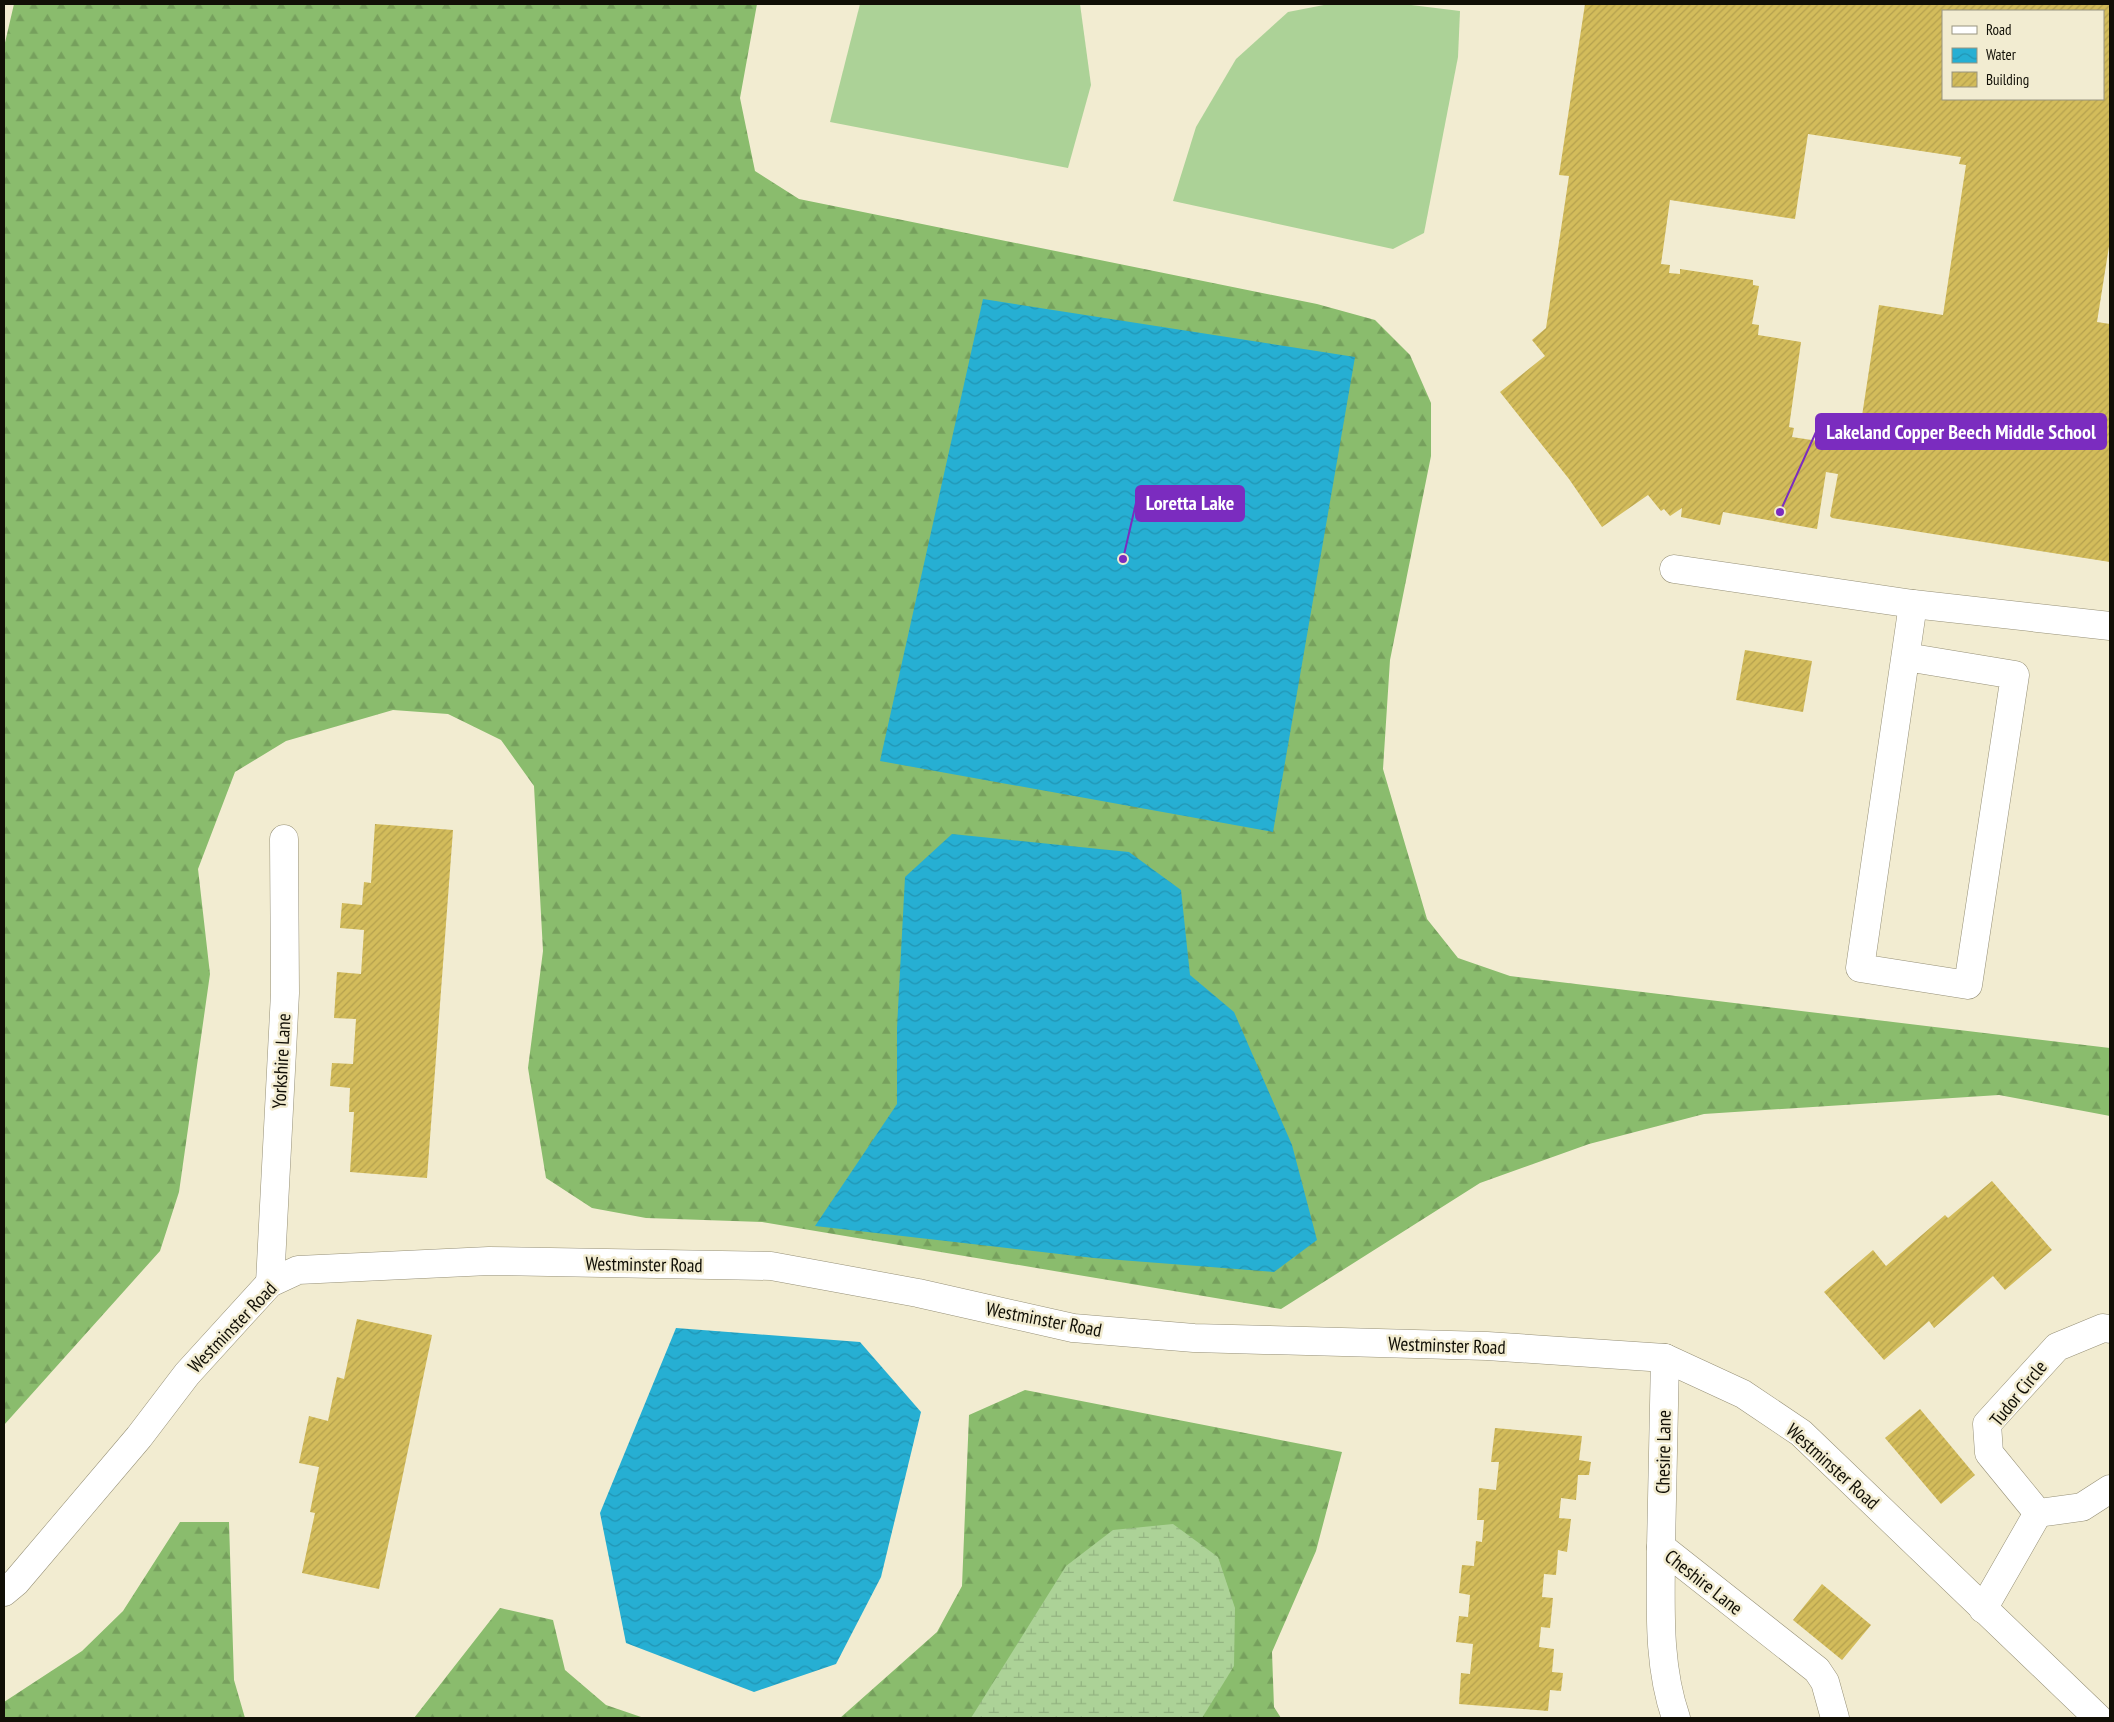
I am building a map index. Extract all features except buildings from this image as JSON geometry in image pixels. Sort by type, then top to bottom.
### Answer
[{"type":"street","points":[[1674,569],[1913,604],[2110,626]]},
{"type":"street","points":[[1906,657],[2015,675],[1968,985],[1860,968],[1913,604]]},
{"type":"street","name":"Yorkshire Lane","points":[[270,1283],[285,993],[284,839]]},
{"type":"street","name":"Westminster Road","points":[[4,1592],[16,1582],[139,1436],[187,1374],[270,1283],[298,1270],[489,1262],[771,1266],[918,1292],[1073,1328],[1194,1338],[1487,1346],[1665,1358],[1743,1394],[1801,1433],[1983,1608],[2084,1714]]},
{"type":"street","name":"Tudor Circle","points":[[2038,1513],[1989,1453],[1987,1424],[2057,1346],[2103,1328],[2110,1329]]},
{"type":"street","name":"Chesire Lane","points":[[1661,1547],[1665,1358]]},
{"type":"street","points":[[1983,1608],[2038,1513],[2082,1508],[2110,1489]]},
{"type":"street","name":"Cheshire Lane","points":[[1661,1547],[1662,1661],[1668,1695],[1676,1718]]},
{"type":"street","name":"Cheshire Lane","points":[[1661,1547],[1817,1670],[1825,1682],[1835,1718]]},
{"type":"green space","points":[[14,4],[757,4],[740,98],[755,171],[799,199],[1317,304],[1375,320],[1410,355],[1431,403],[1431,456],[1390,660],[1383,769],[1427,919],[1458,958],[1510,976],[2110,1048],[2110,1116],[1999,1095],[1704,1114],[1589,1144],[1480,1183],[1281,1309],[762,1222],[646,1218],[592,1208],[546,1178],[528,1068],[543,951],[534,786],[501,740],[448,714],[393,710],[286,741],[235,772],[198,869],[210,974],[179,1192],[160,1251],[4,1425],[4,47]]},
{"type":"green space","points":[[860,4],[1080,4],[1091,85],[1068,168],[830,122]]},
{"type":"green space","points":[[1329,4],[1403,4],[1460,11],[1458,57],[1424,233],[1393,249],[1173,201],[1196,127],[1236,59],[1288,12]]},
{"type":"green space","points":[[1025,1390],[1342,1452],[1316,1551],[1272,1652],[1274,1707],[1281,1718],[840,1718],[937,1632],[962,1586],[969,1415]]},
{"type":"green space","points":[[180,1522],[229,1522],[234,1680],[245,1718],[4,1718],[4,1702],[82,1651],[123,1611]]},
{"type":"green space","points":[[1173,1524],[1218,1557],[1235,1608],[1234,1666],[1202,1718],[971,1718],[1066,1566],[1113,1530]]},
{"type":"green space","points":[[500,1608],[553,1620],[565,1670],[606,1705],[644,1718],[414,1718]]},
{"type":"water","points":[[983,299],[1355,357],[1273,832],[880,761]]},
{"type":"water","points":[[952,834],[1129,852],[1181,890],[1190,975],[1234,1012],[1292,1145],[1317,1240],[1274,1272],[1094,1258],[815,1226],[897,1104],[897,1028],[905,877]]},
{"type":"water","points":[[676,1328],[860,1342],[921,1412],[881,1577],[836,1664],[754,1692],[626,1643],[600,1513]]},
{"type":"place","name":"Lakeland Copper Beech Middle School","points":[[1780,512]]},
{"type":"place","name":"Loretta Lake","points":[[1123,559]]}]
